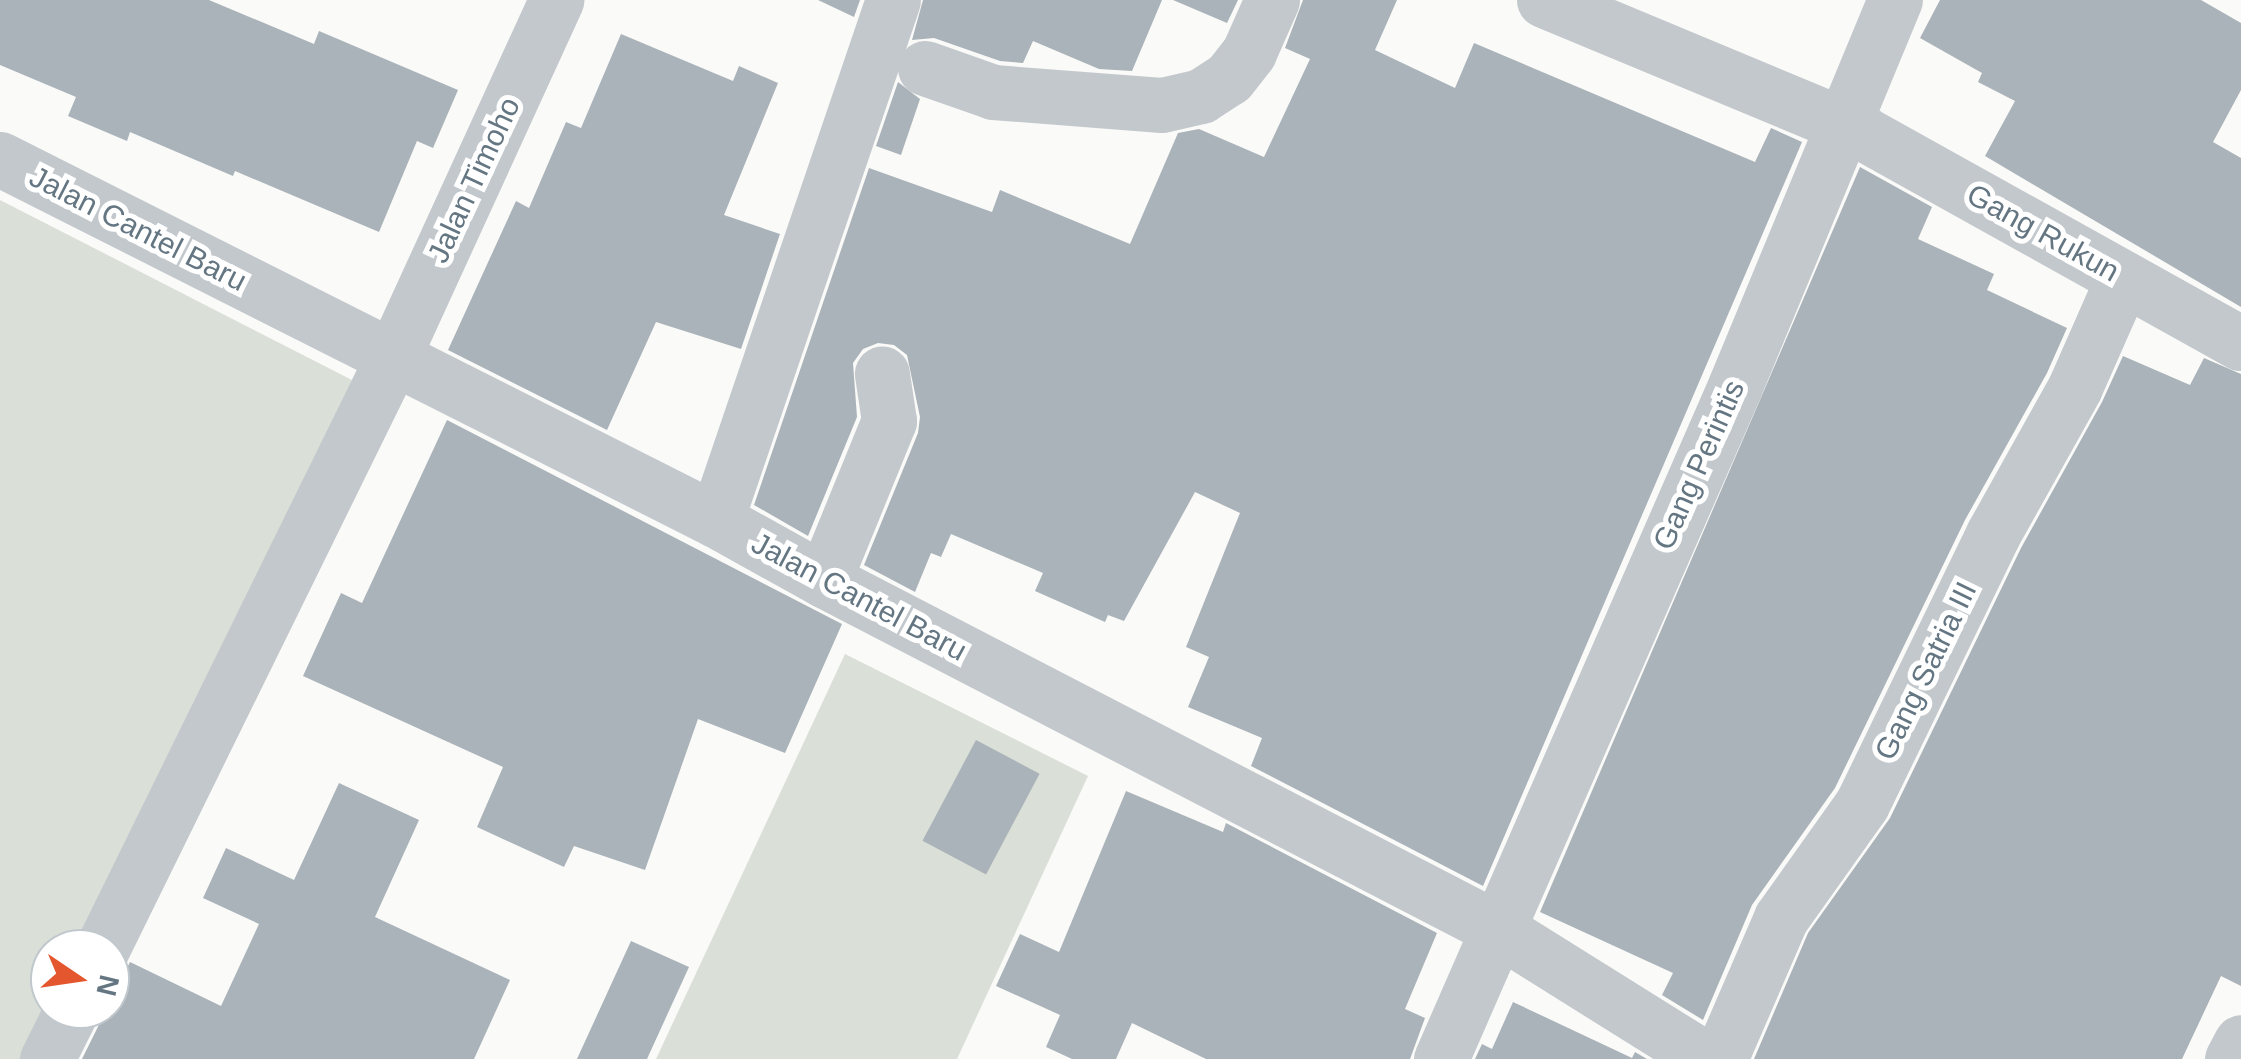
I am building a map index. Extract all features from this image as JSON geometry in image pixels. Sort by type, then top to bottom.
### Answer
[{"type":"street","name":"Jalan Timoho","points":[[112,929],[392,359],[556,0]]},
{"type":"street","points":[[716,520],[893,0]]},
{"type":"street","points":[[925,68],[993,92],[1162,105],[1201,96],[1229,78],[1249,52],[1272,0]]},
{"type":"street","name":"Gang Rukun","points":[[1544,0],[1845,125],[2241,344]]},
{"type":"street","name":"Gang Perintis","points":[[1441,1059],[1845,125],[1894,0]]},
{"type":"street","name":"Jalan Cantel Baru","points":[[0,159],[716,520],[824,580],[1496,928],[1706,1059]]},
{"type":"street","name":"Gang Satria III","points":[[1720,1059],[1781,918],[1862,804],[1993,534],[2075,387],[2123,278]]},
{"type":"street","points":[[824,580],[889,421],[882,374]]},
{"type":"street","points":[[48,1059],[62,1029]]},
{"type":"street","points":[[2232,1059],[2241,1042]]},
{"type":"shaded area","points":[[0,200],[352,380],[86,929],[30,929],[30,1029],[38,1029],[23,1059],[0,1059]]},
{"type":"shaded area","points":[[845,654],[1088,776],[957,1059],[656,1059]]},
{"type":"building","points":[[0,0],[209,0],[314,44],[319,31],[458,90],[433,148],[417,141],[379,232],[235,171],[233,176],[130,132],[127,141],[68,116],[76,97],[0,65]]},
{"type":"building","points":[[818,0],[860,0],[854,17]]},
{"type":"building","points":[[923,0],[1162,0],[1132,71],[1099,69],[1033,41],[1023,63],[1000,61],[934,38],[912,40]]},
{"type":"building","points":[[1173,0],[1238,0],[1227,23]]},
{"type":"building","points":[[1303,0],[1397,0],[1375,50],[1455,88],[1474,43],[1755,162],[1771,128],[1802,142],[1483,886],[1251,766],[1262,738],[1188,707],[1209,657],[1186,647],[1240,513],[1195,492],[1124,621],[1108,615],[1105,622],[1035,591],[1043,573],[951,534],[941,557],[931,553],[915,592],[864,565],[918,433],[920,417],[907,355],[894,345],[878,343],[863,349],[853,363],[857,417],[808,536],[754,505],[869,168],[992,212],[1000,190],[1130,244],[1178,133],[1199,129],[1264,157],[1310,59],[1285,48]]},
{"type":"building","points":[[1940,0],[2201,0],[2241,23],[2241,90],[2213,142],[2241,158],[2241,307],[1985,156],[2015,101],[1978,82],[1982,73],[1920,38]]},
{"type":"building","points":[[621,34],[733,81],[739,66],[778,83],[724,215],[780,234],[741,349],[656,322],[607,430],[448,350],[516,201],[529,208],[566,122],[581,128]]},
{"type":"building","points":[[898,82],[920,99],[901,155],[876,146]]},
{"type":"building","points":[[1860,167],[1932,207],[1918,239],[1994,274],[1987,290],[2067,328],[2047,373],[1965,520],[1835,788],[1752,905],[1703,1020],[1662,995],[1673,973],[1540,912]]},
{"type":"building","points":[[2123,356],[2190,385],[2204,358],[2241,374],[2241,986],[2221,976],[2182,1059],[1754,1059],[1808,933],[1890,818],[2021,548],[2102,402]]},
{"type":"building","points":[[447,420],[842,624],[785,753],[698,719],[645,870],[574,846],[564,867],[477,827],[503,767],[303,676],[341,593],[362,603]]},
{"type":"building","points":[[976,740],[1040,774],[986,874],[922,841]]},
{"type":"building","points":[[339,783],[419,820],[375,917],[510,980],[474,1059],[82,1059],[97,1029],[130,1029],[130,962],[221,1006],[259,924],[203,898],[226,848],[294,880]]},
{"type":"building","points":[[1126,791],[1223,832],[1226,823],[1437,933],[1405,1009],[1425,1018],[1410,1059],[1206,1059],[1132,1023],[1116,1059],[1072,1059],[1046,1047],[1060,1015],[996,986],[1020,934],[1059,952]]},
{"type":"building","points":[[631,941],[689,967],[647,1059],[577,1059]]},
{"type":"building","points":[[1513,1002],[1632,1058],[1635,1052],[1647,1059],[1475,1059],[1482,1044],[1492,1049]]}]
